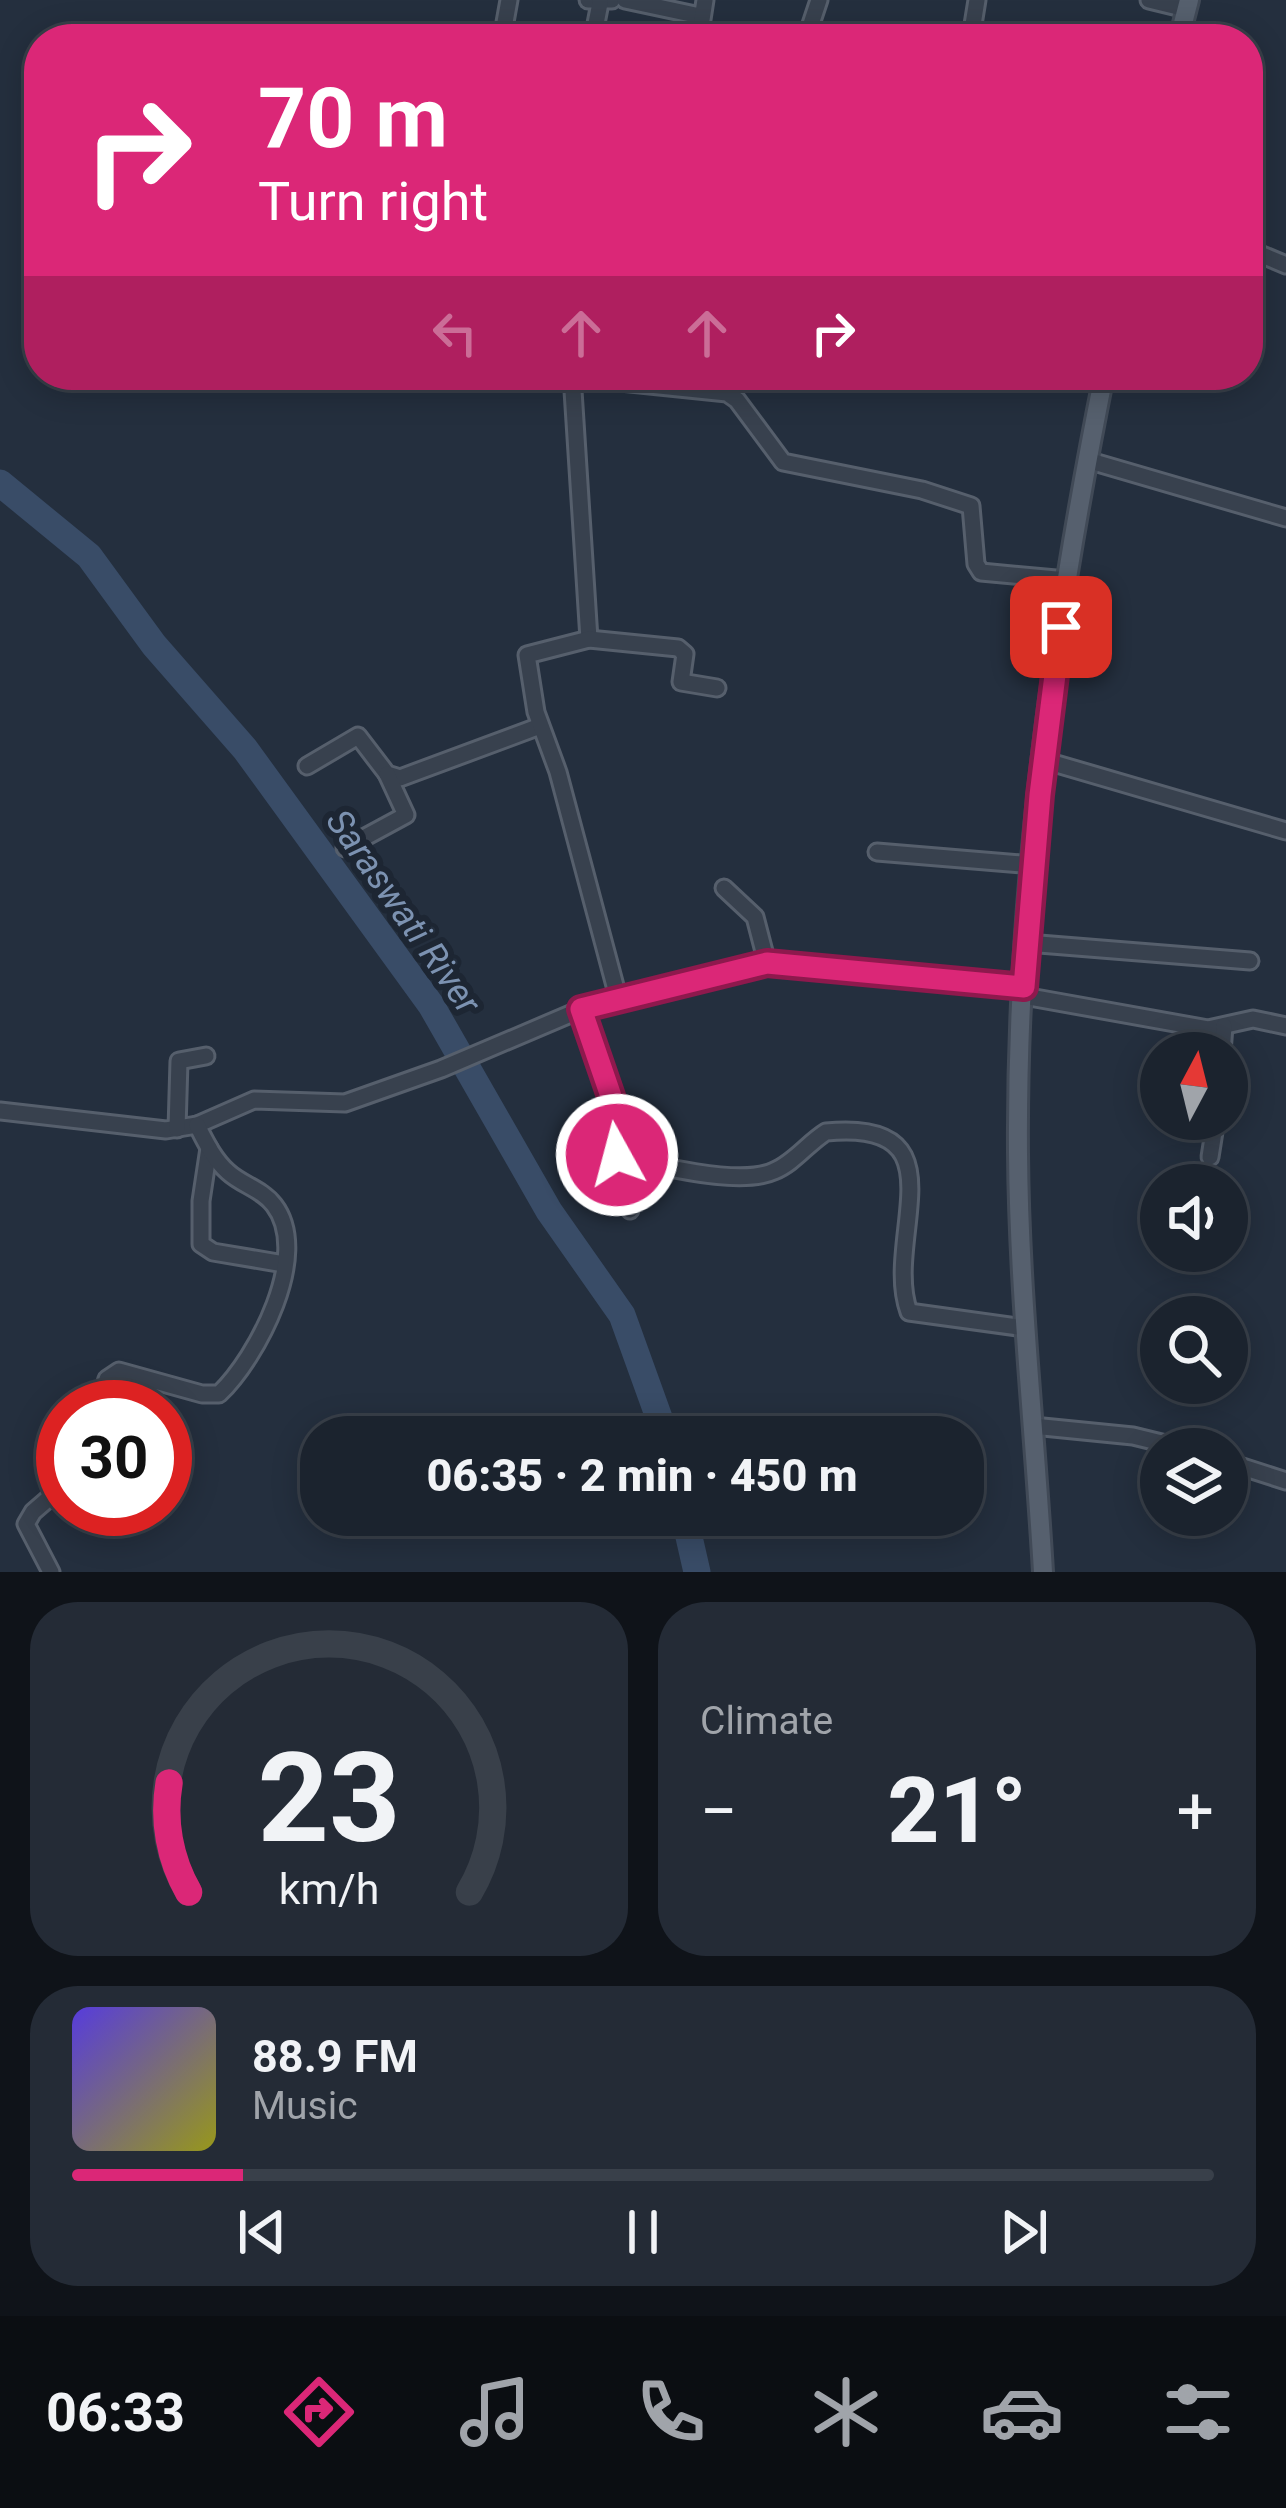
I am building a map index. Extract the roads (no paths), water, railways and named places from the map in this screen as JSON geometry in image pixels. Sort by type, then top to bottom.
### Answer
[{"type":"main road","points":[[1043,1572],[1018,1150],[1024,991],[1043,760],[1067,580],[1101,390]]},
{"type":"street","points":[[625,0],[702,8]]},
{"type":"street","points":[[1149,0],[1187,5]]},
{"type":"street","points":[[573,390],[590,639]]},
{"type":"street","points":[[727,390],[783,461],[922,490],[971,506],[981,572],[1067,580]]},
{"type":"street","points":[[1087,460],[1286,518]]},
{"type":"street","points":[[618,997],[603,928],[540,726],[527,656],[590,639],[679,648],[685,654],[681,682],[717,688]]},
{"type":"street","points":[[387,774],[412,775],[540,726]]},
{"type":"street","points":[[307,766],[358,736],[387,774],[406,815],[345,848]]},
{"type":"street","points":[[1043,760],[1286,831]]},
{"type":"street","points":[[877,852],[1033,865]]},
{"type":"street","points":[[724,888],[755,917],[767,963]]},
{"type":"street","points":[[1027,943],[1250,961]]},
{"type":"street","points":[[0,1111],[138,1129],[177,1129],[254,1100],[345,1102],[441,1069],[581,1009],[767,963],[1024,991],[1134,1019],[1208,1029],[1253,1019],[1286,1026]]},
{"type":"street","points":[[581,1009],[624,1134],[617,1155],[630,1210]]},
{"type":"street","points":[[1224,1026],[1224,1032]]},
{"type":"street","points":[[177,1129],[179,1061],[206,1056]]},
{"type":"street","points":[[192,1391],[219,1394],[276,1307],[285,1239],[277,1208],[228,1173],[196,1125]]},
{"type":"street","points":[[617,1155],[681,1171],[763,1175],[777,1170],[826,1132],[889,1137],[901,1148],[909,1171],[909,1312],[1025,1328]]},
{"type":"street","points":[[1210,1157],[1213,1140]]},
{"type":"street","points":[[209,1148],[201,1244],[213,1252],[284,1264]]},
{"type":"street","points":[[107,1380],[119,1371],[151,1380]]},
{"type":"street","points":[[1033,1426],[1140,1438]]},
{"type":"street","points":[[1248,1469],[1286,1481]]},
{"type":"street","points":[[36,1509],[26,1524],[51,1572]]},
{"type":"waterway","name":"Saraswati River","points":[[0,483],[89,556],[154,645],[245,749],[431,1005],[549,1211],[622,1315],[658,1416]]},
{"type":"waterway","name":"Saraswati River","points":[[689,1536],[697,1572]]}]
